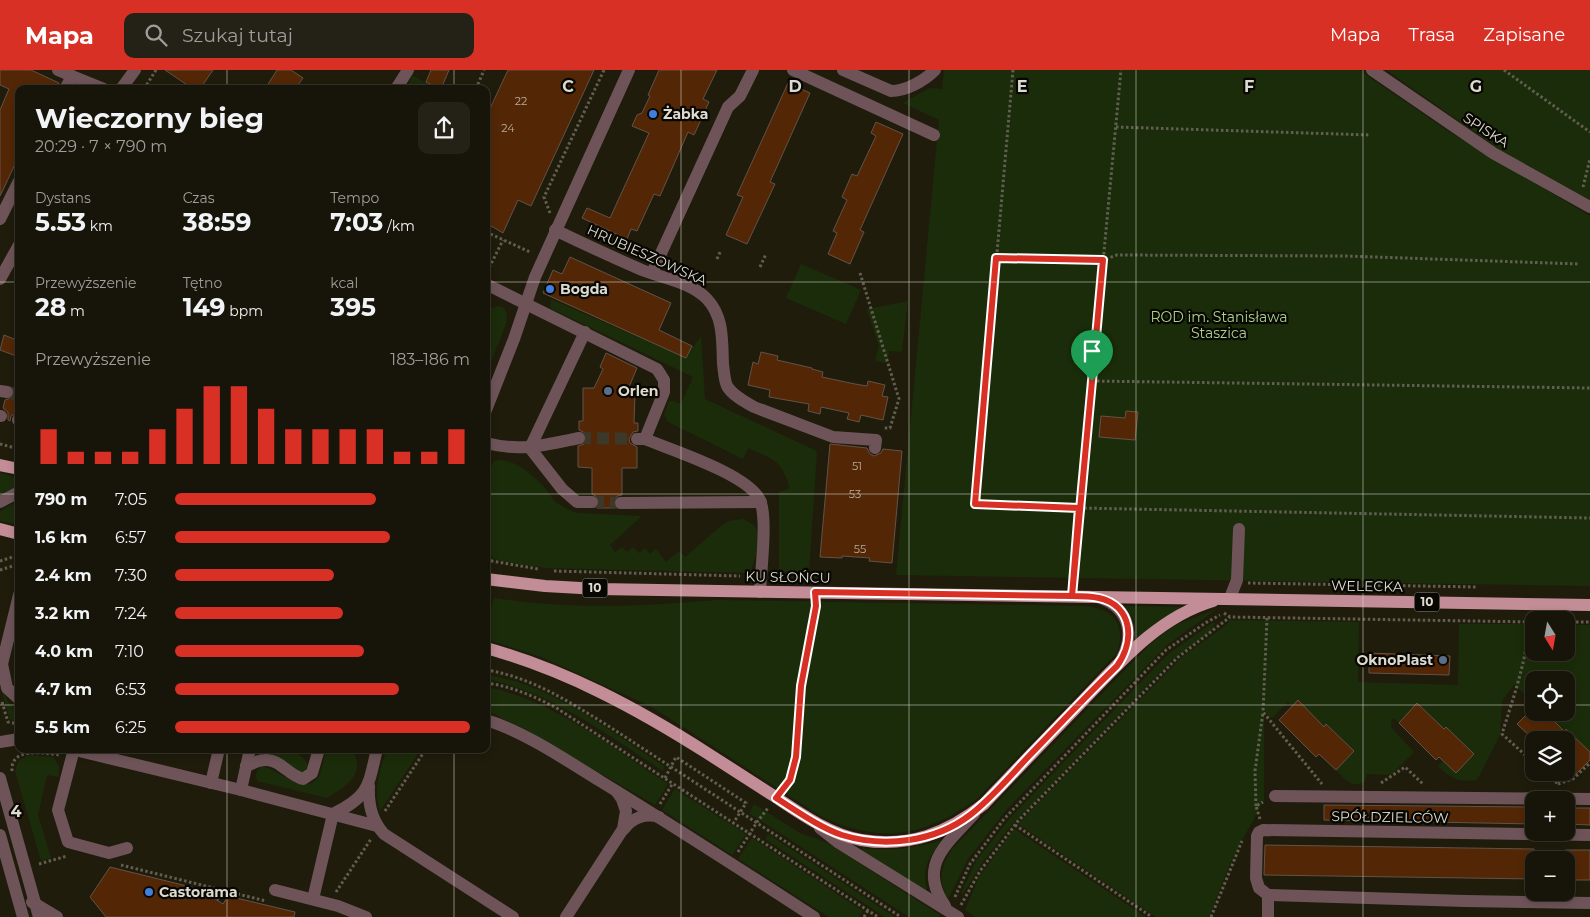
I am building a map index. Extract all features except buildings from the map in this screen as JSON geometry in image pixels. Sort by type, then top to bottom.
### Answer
[{"type":"main road","points":[[0,465],[15,468]]},
{"type":"main road","points":[[0,529],[15,533]]},
{"type":"main road","name":"KU SŁOŃCU","points":[[490,579],[555,587],[760,592],[1263,599]]},
{"type":"main road","name":"KU SŁOŃCU","points":[[490,649],[568,676],[644,714],[798,812],[843,835],[863,840],[898,841],[921,838],[949,828],[969,816],[984,804],[1117,666],[1152,633],[1172,619],[1204,605],[1230,598]]},
{"type":"main road","name":"WELECKA","points":[[1263,599],[1590,605]]},
{"type":"street","points":[[58,70],[94,85]]},
{"type":"street","points":[[125,85],[135,70]]},
{"type":"street","points":[[399,85],[408,70]]},
{"type":"street","points":[[490,401],[530,307],[534,277],[629,70]]},
{"type":"street","points":[[652,273],[728,107],[740,96],[753,70]]},
{"type":"street","points":[[793,70],[934,135]]},
{"type":"street","points":[[843,70],[885,89],[899,91],[925,78],[935,70]]},
{"type":"street","name":"SPISKA","points":[[1372,70],[1493,153],[1590,207]]},
{"type":"street","points":[[67,85],[72,76]]},
{"type":"street","points":[[0,219],[15,190]]},
{"type":"street","name":"HRUBIESZOWSKA","points":[[555,230],[601,252],[698,292],[707,299],[715,310],[721,329],[724,376],[728,387],[742,400],[754,407],[833,437],[876,440],[875,448]]},
{"type":"street","points":[[0,279],[15,252]]},
{"type":"street","points":[[490,286],[657,368],[664,380],[664,392],[641,439],[731,474],[752,489],[761,502],[763,517],[760,592]]},
{"type":"street","points":[[530,448],[584,332]]},
{"type":"street","points":[[490,443],[508,447],[530,448],[579,438]]},
{"type":"street","points":[[530,448],[562,489],[577,502],[592,502]]},
{"type":"street","points":[[0,502],[15,494]]},
{"type":"street","points":[[622,503],[761,502]]},
{"type":"street","points":[[1230,598],[1236,583],[1239,529]]},
{"type":"street","name":"KU SŁOŃCU","points":[[1090,596],[1111,603],[1123,614],[1127,623],[1129,635],[1127,644],[1123,657],[1117,666]]},
{"type":"street","points":[[15,611],[2,664],[7,688],[15,695]]},
{"type":"street","points":[[4,679],[15,688]]},
{"type":"street","points":[[490,722],[545,748],[657,815],[814,917]]},
{"type":"street","points":[[0,742],[15,740]]},
{"type":"street","points":[[73,753],[58,810],[68,842],[109,853],[127,848]]},
{"type":"street","points":[[82,753],[211,782],[377,826]]},
{"type":"street","points":[[211,782],[217,753]]},
{"type":"street","points":[[241,790],[249,753]]},
{"type":"street","points":[[246,766],[268,760],[277,763],[296,778],[303,779],[312,773],[313,753]]},
{"type":"street","points":[[312,899],[333,814],[364,793],[368,786],[376,753]]},
{"type":"street","points":[[0,778],[37,911]]},
{"type":"street","points":[[606,785],[616,792],[625,806],[626,815],[623,829]]},
{"type":"street","points":[[368,786],[369,803],[377,826],[384,834],[513,917]]},
{"type":"street","name":"SPÓŁDZIELCÓW","points":[[1275,796],[1590,799]]},
{"type":"street","name":"KU SŁOŃCU","points":[[955,909],[937,894],[933,873],[936,861],[947,844],[984,804]]},
{"type":"street","name":"KU SŁOŃCU","points":[[798,812],[839,843],[955,909]]},
{"type":"street","points":[[566,917],[623,829],[635,819],[657,815]]},
{"type":"street","points":[[1260,833],[1256,878],[1259,888],[1268,895],[1590,903]]},
{"type":"street","name":"SPÓŁDZIELCÓW","points":[[1260,833],[1590,835]]},
{"type":"street","points":[[0,834],[23,917]]},
{"type":"street","points":[[10,872],[23,894],[37,911],[58,917]]},
{"type":"street","points":[[275,890],[312,899],[366,917]]},
{"type":"street","points":[[1268,895],[1268,917]]},
{"type":"path","points":[[147,85],[156,70]]},
{"type":"path","points":[[478,85],[484,70]]},
{"type":"path","points":[[551,216],[544,197],[604,70]]},
{"type":"path","points":[[1013,70],[975,504],[1079,508],[1590,518]]},
{"type":"path","points":[[1072,596],[1121,70]]},
{"type":"path","points":[[1504,70],[1590,132]]},
{"type":"path","points":[[1116,127],[1370,135]]},
{"type":"path","points":[[1577,200],[1583,188],[1590,159]]},
{"type":"path","points":[[490,234],[530,252],[534,246]]},
{"type":"path","points":[[490,265],[503,240]]},
{"type":"path","points":[[717,259],[721,250]]},
{"type":"path","points":[[760,267],[766,254]]},
{"type":"path","points":[[996,258],[1103,260],[1118,255],[1336,256],[1579,264]]},
{"type":"path","points":[[860,273],[899,399],[890,428],[880,428]]},
{"type":"path","points":[[1092,381],[1590,388]]},
{"type":"path","points":[[0,444],[15,448]]},
{"type":"path","points":[[0,561],[15,556]]},
{"type":"path","points":[[490,561],[546,570],[761,576]]},
{"type":"path","points":[[0,570],[15,565]]},
{"type":"path","points":[[1064,581],[1083,581]]},
{"type":"path","points":[[1236,583],[1483,588]]},
{"type":"path","points":[[731,864],[756,822],[790,780],[796,757],[801,686],[816,606],[815,592]]},
{"type":"path","points":[[955,909],[970,864],[1004,819],[1166,650],[1207,622],[1224,613],[1230,598]]},
{"type":"path","points":[[1224,613],[1230,617],[1525,622]]},
{"type":"path","points":[[955,909],[1014,825],[1177,658],[1230,617]]},
{"type":"path","points":[[1211,917],[1243,838],[1260,833],[1256,806],[1255,771],[1263,712],[1267,618]]},
{"type":"path","points":[[1575,622],[1590,622]]},
{"type":"path","points":[[1525,651],[1502,734],[1525,755]]},
{"type":"path","points":[[490,671],[516,677],[563,697],[901,917]]},
{"type":"path","points":[[490,684],[508,687],[555,707],[878,917]]},
{"type":"path","points":[[0,694],[8,722],[15,723]]},
{"type":"path","points":[[1263,712],[1332,796]]},
{"type":"path","points":[[12,773],[12,764],[15,759],[24,754],[34,753]]},
{"type":"path","points":[[665,778],[676,758],[746,803],[734,822]]},
{"type":"path","points":[[1558,784],[1573,779],[1590,763]]},
{"type":"path","points":[[657,815],[673,783]]},
{"type":"path","points":[[1256,806],[1275,796]]},
{"type":"path","points":[[1014,825],[1152,917]]},
{"type":"path","points":[[38,864],[75,854]]},
{"type":"path","points":[[36,855],[41,872]]},
{"type":"path","points":[[112,863],[269,902]]},
{"type":"path","points":[[217,900],[223,890]]},
{"type":"path","points":[[864,917],[868,910]]},
{"type":"green space","name":"ROD im. Stanisława Staszica","points":[[944,70],[1359,70],[1448,131],[1590,216],[1590,586],[896,575],[939,120],[903,103],[929,88],[942,89]]},
{"type":"green space","points":[[1386,70],[1590,70],[1590,200],[1503,152]]},
{"type":"green space","points":[[413,76],[432,85],[407,85]]},
{"type":"green space","points":[[801,264],[861,290],[846,324],[786,298]]},
{"type":"green space","points":[[551,299],[686,358],[692,346],[701,336],[705,399],[817,451],[809,574],[790,573],[779,569],[779,492],[790,488],[780,466],[770,458],[748,448],[743,459],[668,422],[664,415],[669,401],[681,404],[693,377],[552,309],[550,306]]},
{"type":"green space","points":[[908,301],[902,352],[889,351],[887,363],[875,361],[879,346],[867,309]]},
{"type":"green space","points":[[490,306],[504,308],[507,314],[506,324],[490,365]]},
{"type":"green space","points":[[494,461],[505,461],[518,466],[541,483],[555,501],[578,513],[642,516],[610,545],[615,552],[622,547],[627,552],[633,547],[639,553],[645,548],[650,554],[656,549],[666,562],[679,551],[685,557],[729,521],[743,519],[754,525],[759,534],[756,555],[750,573],[546,568],[494,559],[490,554],[490,471]]},
{"type":"green space","points":[[0,473],[15,477],[15,489],[0,495]]},
{"type":"green space","points":[[15,502],[15,524],[0,521],[0,511]]},
{"type":"green space","points":[[494,598],[541,604],[590,606],[653,605],[716,600],[1086,606],[1096,608],[1111,615],[1119,626],[1120,634],[1117,653],[978,798],[959,811],[922,828],[884,833],[844,826],[822,817],[652,707],[541,657],[490,640],[490,611]]},
{"type":"green space","points":[[1125,606],[1183,607],[1156,623],[1136,640],[1134,620]]},
{"type":"green space","points":[[1217,609],[1167,645],[1007,809],[968,859],[948,899],[942,885],[942,872],[943,866],[954,847],[1150,644],[1175,625]]},
{"type":"green space","points":[[1230,620],[1359,622],[1358,682],[1458,685],[1459,624],[1525,624],[1525,661],[1575,661],[1575,625],[1590,625],[1590,752],[1575,737],[1575,731],[1567,729],[1565,731],[1554,721],[1575,721],[1575,671],[1525,671],[1525,694],[1514,685],[1502,701],[1500,735],[1477,780],[1471,781],[1456,779],[1438,766],[1443,761],[1474,754],[1446,727],[1444,729],[1418,703],[1399,723],[1394,718],[1391,721],[1391,727],[1414,752],[1391,775],[1367,774],[1364,783],[1359,784],[1348,782],[1336,770],[1354,751],[1327,724],[1324,727],[1298,701],[1292,706],[1288,702],[1272,718],[1269,717],[1264,709],[1264,800],[1231,861],[1209,917],[1156,917],[1018,824],[1183,656],[1225,626]]},
{"type":"green space","points":[[1212,623],[1215,623],[1213,630],[1173,659],[1009,828],[982,863],[963,894],[961,893],[976,861],[1011,817],[1161,661]]},
{"type":"green space","points":[[490,676],[510,680],[556,698],[601,724],[664,766],[663,771],[578,716],[556,704],[510,685],[490,680]]},
{"type":"green space","points":[[0,677],[7,701],[15,708],[15,721],[10,720],[0,684]]},
{"type":"green space","points":[[490,688],[511,693],[558,714],[668,784],[655,805],[524,729],[490,712]]},
{"type":"green space","points":[[271,753],[297,753],[300,755],[308,765],[308,769],[299,773]]},
{"type":"green space","points":[[325,753],[354,753],[357,764],[351,780],[327,798],[257,781],[256,776],[258,769],[262,766],[299,783],[307,784],[313,782],[319,776]]},
{"type":"green space","points":[[386,753],[418,753],[380,811],[377,787]]},
{"type":"green space","points":[[29,755],[54,757],[59,767],[59,777],[47,775],[38,815],[51,858],[41,861],[15,771],[19,760]]},
{"type":"green space","points":[[675,789],[746,834],[732,855],[662,810]]},
{"type":"green space","points":[[754,804],[800,833],[828,843],[940,915],[939,917],[909,917],[749,813]]},
{"type":"green space","points":[[1014,829],[1146,917],[975,917],[965,910],[979,877]]},
{"type":"green space","points":[[768,834],[895,917],[885,917],[765,839]]},
{"type":"green space","points":[[752,838],[863,911],[859,917],[829,917],[738,859]]},
{"type":"green space","points":[[944,840],[931,856],[925,871],[927,892],[862,850],[862,848],[883,850],[903,848]]},
{"type":"tunnel","points":[[7,392],[15,394]]},
{"type":"tunnel","points":[[579,438],[637,439]]},
{"type":"tunnel","points":[[592,502],[621,503]]},
{"type":"place","name":"Żabka","points":[[653,114]]},
{"type":"place","name":"Bogda","points":[[550,289]]},
{"type":"place","name":"Orlen","points":[[608,391]]},
{"type":"place","name":"OknoPlast","points":[[1443,660]]},
{"type":"place","name":"Castorama","points":[[149,892]]},
{"type":"route","points":[[1092,381],[1072,596],[815,592],[816,606],[801,686],[796,757],[790,780],[776,798],[834,832],[863,840],[884,842],[921,838],[949,828],[959,823],[984,804],[1117,666],[1123,657],[1129,637],[1128,625],[1123,614],[1111,603],[1099,598],[1072,596],[1079,508],[975,504],[996,258],[1103,260],[1092,381]]}]
